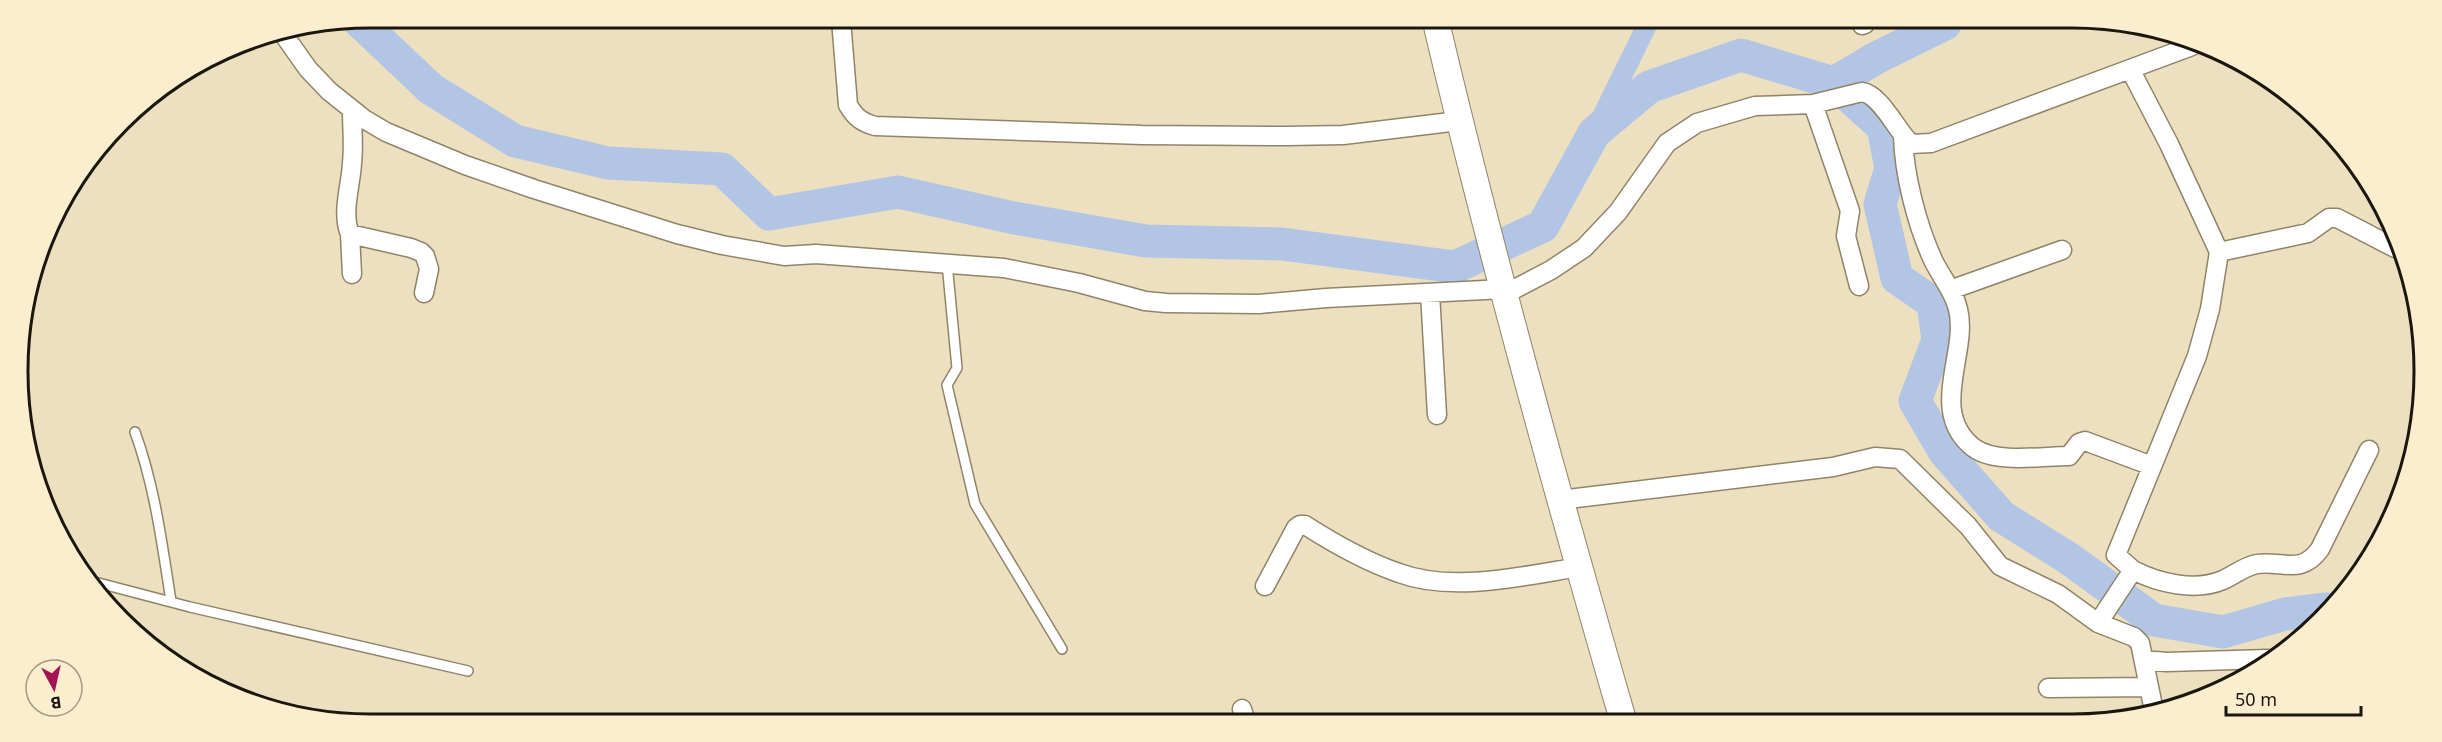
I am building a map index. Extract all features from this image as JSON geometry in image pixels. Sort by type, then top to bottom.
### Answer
[{"type":"street","points":[[842,28],[848,105],[862,123],[874,126],[1142,135],[1287,136],[1342,135],[1459,121]]},
{"type":"street","points":[[1437,28],[1459,121],[1503,288],[1621,714]]},
{"type":"street","points":[[287,39],[308,69],[328,91],[352,111],[408,142],[534,189],[688,237],[784,256],[816,254],[971,264],[1039,274],[1145,301],[1259,304],[1503,288],[1551,270],[1584,248],[1618,212],[1667,143],[1681,132],[1714,116],[1755,106],[1824,101],[1853,93],[1869,93],[1911,144],[1930,143],[2131,71],[2185,49]]},
{"type":"street","points":[[2128,577],[2116,555],[2197,356],[2210,309],[2218,252],[2169,144],[2131,71]]},
{"type":"street","points":[[1824,101],[1850,212],[1846,237],[1859,286]]},
{"type":"street","points":[[352,111],[353,160],[346,223],[350,234],[352,274]]},
{"type":"street","points":[[1903,136],[1906,169],[1926,243],[1958,309],[1960,326],[1951,402],[1953,415],[1959,428],[1974,448],[1985,454],[2007,457],[2068,456],[2079,443],[2085,441],[2152,466]]},
{"type":"street","points":[[2218,252],[2308,233],[2329,218],[2337,218],[2389,245]]},
{"type":"street","points":[[350,234],[421,252],[425,256],[429,269],[424,293]]},
{"type":"street","points":[[1950,290],[2062,250]]},
{"type":"street","points":[[1430,293],[1437,415]]},
{"type":"street","points":[[2128,577],[2202,585],[2222,581],[2253,564],[2287,566],[2310,561],[2320,549],[2369,450]]},
{"type":"street","points":[[1560,500],[1833,467],[1875,457],[1893,457],[1910,466],[1968,526],[2000,566],[2042,585],[2134,637],[2143,648],[2152,704]]},
{"type":"street","points":[[1266,586],[1300,525],[1305,525],[1400,574],[1434,580],[1464,581],[1519,577],[1579,567]]},
{"type":"street","points":[[2101,619],[2128,577]]},
{"type":"street","points":[[2144,660],[2167,662],[2256,659]]},
{"type":"street","points":[[2048,688],[2149,687]]},
{"type":"lane","points":[[947,263],[957,368],[947,385],[975,504],[1062,649]]},
{"type":"lane","points":[[135,432],[147,465],[153,493],[171,601]]},
{"type":"lane","points":[[102,584],[468,671]]},
{"type":"waterway","points":[[367,28],[431,89],[515,141],[608,163],[722,169],[769,214],[898,192],[1014,218],[1146,241],[1282,244],[1455,267],[1543,226],[1594,133],[1649,87],[1741,55],[1834,83],[1883,127],[1891,168],[1880,204],[1897,278],[1933,303],[1938,340],[1915,401],[1944,451],[2001,516],[2068,558],[2154,620],[2223,632],[2285,614],[2316,610]]},
{"type":"waterway","points":[[1594,133],[1646,28]]},
{"type":"waterway","points":[[1834,83],[1876,58],[1937,28]]}]
